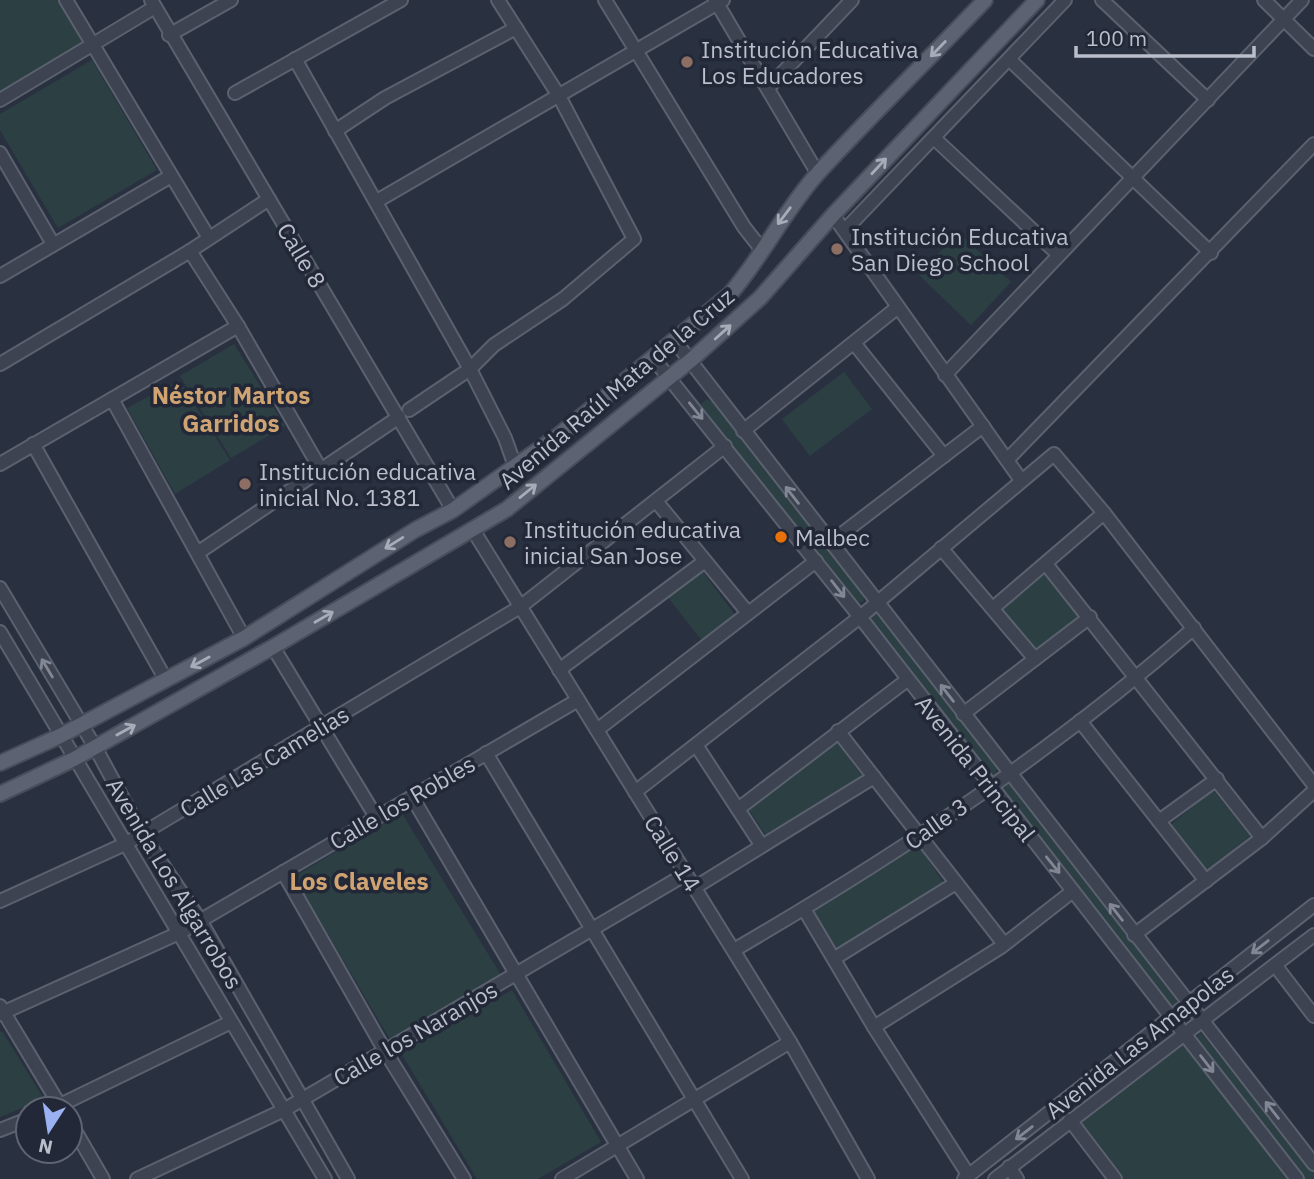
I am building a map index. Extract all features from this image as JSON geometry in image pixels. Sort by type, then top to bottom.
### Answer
[{"type":"main road","name":"Avenida Raúl Mata de la Cruz","points":[[0,794],[74,759],[273,648],[507,509],[691,360],[761,299],[833,215],[1037,0]]},
{"type":"main road","name":"Avenida Raúl Mata de la Cruz","points":[[0,763],[60,736],[244,638],[453,510],[559,435],[730,294],[747,275],[785,214],[818,174],[980,2]]},
{"type":"street","points":[[66,0],[209,239]]},
{"type":"street","points":[[169,35],[231,0]]},
{"type":"street","points":[[234,93],[401,0]]},
{"type":"street","points":[[200,552],[470,369],[494,345],[563,299],[634,239],[559,96],[498,0]]},
{"type":"street","points":[[604,0],[744,227],[762,250]]},
{"type":"street","points":[[768,88],[852,0]]},
{"type":"street","points":[[845,230],[1065,0]]},
{"type":"street","points":[[1102,0],[1208,100]]},
{"type":"street","points":[[1265,0],[1314,49]]},
{"type":"street","points":[[945,374],[1303,0]]},
{"type":"street","points":[[377,201],[719,2],[818,174]]},
{"type":"street","points":[[0,100],[93,45],[153,3]]},
{"type":"street","name":"Calle 8","points":[[153,3],[169,35],[269,199],[404,414],[453,510]]},
{"type":"street","points":[[335,131],[385,98],[516,28]]},
{"type":"street","points":[[1009,59],[1210,253]]},
{"type":"street","points":[[295,60],[470,369],[505,438],[515,466]]},
{"type":"street","points":[[934,138],[1059,255]]},
{"type":"street","points":[[1007,460],[1314,144]]},
{"type":"street","points":[[0,153],[53,244]]},
{"type":"street","points":[[0,276],[171,176]]},
{"type":"street","points":[[0,364],[190,251],[269,199]]},
{"type":"street","points":[[833,215],[1021,480]]},
{"type":"street","points":[[190,251],[238,326],[321,470]]},
{"type":"street","points":[[743,431],[898,307]]},
{"type":"street","points":[[0,464],[238,326]]},
{"type":"street","name":"Avenida Principal","points":[[674,341],[1314,1164]]},
{"type":"street","points":[[854,343],[944,456]]},
{"type":"street","name":"Avenida Principal","points":[[653,358],[860,617],[1297,1179]]},
{"type":"street","points":[[112,399],[200,552],[244,638]]},
{"type":"street","points":[[830,544],[983,426]]},
{"type":"street","points":[[33,444],[166,680]]},
{"type":"street","name":"Calle Las Camelias","points":[[0,901],[125,844],[520,607],[725,446]]},
{"type":"street","points":[[635,792],[860,617],[1054,454],[1104,513],[1314,785]]},
{"type":"street","points":[[656,501],[748,613]]},
{"type":"street","points":[[993,608],[1104,513]]},
{"type":"street","name":"Calle 14","points":[[472,530],[734,950],[868,1179]]},
{"type":"street","points":[[941,548],[1035,659]]},
{"type":"street","points":[[559,670],[705,561]]},
{"type":"street","points":[[597,730],[816,561]]},
{"type":"street","points":[[1046,564],[1138,677],[1262,838]]},
{"type":"street","name":"Avenida Los Algarrobos","points":[[0,588],[95,747],[142,834],[200,920],[348,1179]]},
{"type":"street","points":[[963,714],[1090,617]]},
{"type":"street","name":"Calle 3","points":[[734,950],[919,836],[1080,721],[1138,677],[1194,628]]},
{"type":"street","name":"Avenida Los Algarrobos","points":[[0,632],[325,1179]]},
{"type":"street","points":[[273,648],[376,817]]},
{"type":"street","points":[[738,809],[907,680]]},
{"type":"street","name":"Calle los Robles","points":[[1,1010],[179,933],[578,700]]},
{"type":"street","points":[[1080,721],[1206,881]]},
{"type":"street","points":[[838,731],[1004,944]]},
{"type":"street","points":[[696,745],[762,846]]},
{"type":"street","points":[[486,754],[741,1179]]},
{"type":"street","points":[[694,888],[874,777]]},
{"type":"street","points":[[1159,821],[1217,779]]},
{"type":"street","points":[[1134,935],[1262,838],[1314,791]]},
{"type":"street","points":[[412,797],[637,1179]]},
{"type":"street","points":[[284,872],[385,1051],[464,1179]]},
{"type":"street","name":"Calle los Naranjos","points":[[137,1179],[302,1100],[686,874]]},
{"type":"street","points":[[835,958],[956,884]]},
{"type":"street","points":[[874,1027],[1004,944],[1073,891]]},
{"type":"street","name":"Avenida Las Amapolas","points":[[967,1177],[1314,905]]},
{"type":"street","points":[[804,909],[967,1177]]},
{"type":"street","name":"Avenida Las Amapolas","points":[[995,1179],[1314,936]]},
{"type":"street","points":[[1275,965],[1314,1016]]},
{"type":"street","points":[[1,1010],[50,1095]]},
{"type":"street","points":[[84,1095],[231,1022]]},
{"type":"street","points":[[562,1179],[790,1042]]},
{"type":"street","points":[[1070,1120],[1115,1179]]},
{"type":"street","points":[[84,1146],[103,1179]]},
{"type":"street","points":[[1009,1167],[1017,1179]]},
{"type":"green space","points":[[0,0],[58,0],[84,44],[0,93]]},
{"type":"green space","points":[[92,60],[157,170],[58,228],[0,130],[0,114]]},
{"type":"green space","points":[[958,232],[1011,282],[971,325],[919,275]]},
{"type":"green space","points":[[234,344],[285,426],[231,458],[180,376]]},
{"type":"green space","points":[[844,372],[872,409],[810,456],[782,419]]},
{"type":"green space","points":[[179,380],[230,460],[175,494],[127,408]]},
{"type":"green space","points":[[707,399],[714,403],[859,587],[865,595],[863,602],[854,602],[704,409],[701,404]]},
{"type":"green space","points":[[698,572],[703,572],[735,615],[703,642],[667,596]]},
{"type":"green space","points":[[1045,573],[1084,618],[1036,653],[1000,610]]},
{"type":"green space","points":[[877,612],[998,767],[995,775],[990,775],[869,620]]},
{"type":"green space","points":[[836,741],[862,776],[767,837],[749,810]]},
{"type":"green space","points":[[1007,781],[1177,997],[1176,1004],[1168,1005],[999,788],[1000,784]]},
{"type":"green space","points":[[1213,790],[1250,836],[1205,873],[1168,827]]},
{"type":"green space","points":[[401,812],[501,975],[391,1041],[294,877]]},
{"type":"green space","points":[[915,847],[920,848],[943,882],[941,886],[834,951],[811,911]]},
{"type":"green space","points":[[512,990],[601,1142],[538,1179],[477,1179],[401,1053]]},
{"type":"green space","points":[[2,1031],[42,1095],[14,1095],[14,1111],[0,1117]]},
{"type":"green space","points":[[1200,1032],[1314,1172],[1314,1179],[1304,1179],[1195,1040]]},
{"type":"green space","points":[[1187,1042],[1296,1179],[1124,1179],[1081,1123]]},
{"type":"place","name":"Institución Educativa Los Educadores","points":[[687,62]]},
{"type":"place","name":"Institución Educativa San Diego School","points":[[837,249]]},
{"type":"place","name":"Institución educativa inicial No. 1381","points":[[245,484]]},
{"type":"place","name":"Malbec","points":[[781,537]]},
{"type":"place","name":"Institución educativa inicial San Jose","points":[[510,542]]},
{"type":"district","name":"Néstor Martos Garridos","points":[[231,409]]},
{"type":"district","name":"Los Claveles","points":[[359,881]]}]
